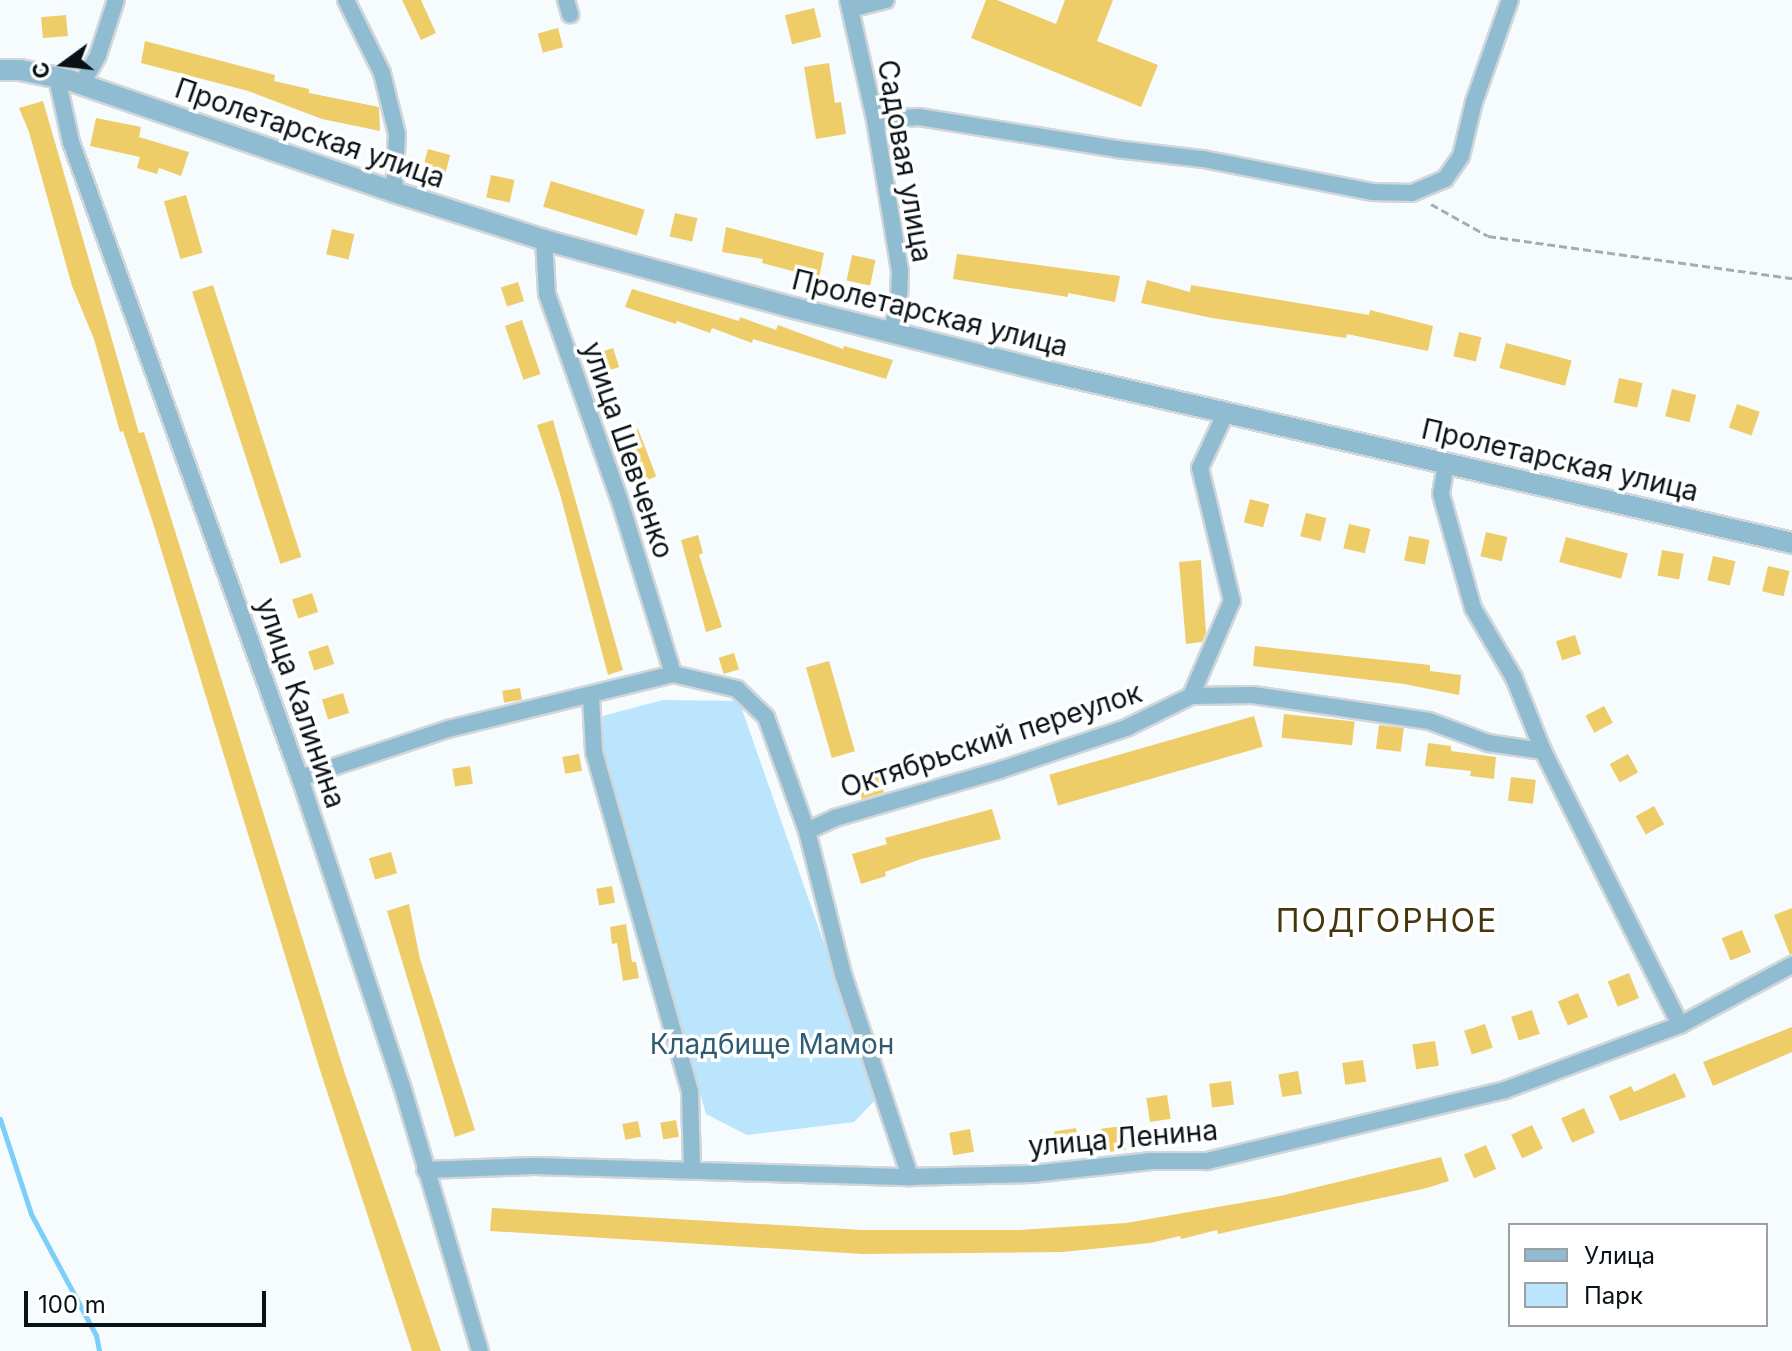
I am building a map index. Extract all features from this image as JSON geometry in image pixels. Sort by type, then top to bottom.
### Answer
[{"type":"street","points":[[69,81],[98,55],[116,0]]},
{"type":"street","points":[[346,0],[382,73],[397,134],[394,192]]},
{"type":"street","points":[[849,4],[886,0]]},
{"type":"street","points":[[875,120],[919,117],[1116,149],[1203,159],[1372,192],[1412,193],[1445,179],[1461,156],[1474,102],[1510,0]]},
{"type":"street","name":"Садовая улица","points":[[849,4],[875,120],[900,271],[899,304],[891,332]]},
{"type":"street","name":"Пролетарская улица","points":[[0,70],[20,70],[69,81],[544,240],[891,332],[1792,543]]},
{"type":"street","name":"улица Калинина","points":[[69,81],[71,142],[300,778],[402,1086],[480,1351]]},
{"type":"street","name":"улица Шевченко","points":[[544,240],[547,294],[619,498],[673,674]]},
{"type":"street","points":[[1191,696],[1232,601],[1200,468],[1226,412]]},
{"type":"street","points":[[1446,463],[1441,494],[1473,608],[1514,678],[1543,751],[1680,1025]]},
{"type":"street","points":[[300,778],[448,729],[673,674],[737,689],[766,717],[807,831],[843,974],[910,1177]]},
{"type":"street","name":"Октябрьский переулок","points":[[807,831],[835,818],[1000,770],[1126,728],[1191,696],[1253,695],[1429,721],[1488,743],[1543,751]]},
{"type":"street","points":[[591,696],[594,752],[690,1092],[692,1170]]},
{"type":"street","name":"улица Ленина","points":[[425,1170],[534,1166],[910,1177],[1032,1174],[1151,1161],[1207,1161],[1505,1090],[1680,1025],[1792,965]]},
{"type":"path","points":[[1412,193],[1488,236],[1792,278]]},
{"type":"green space","name":"Кладбище Мамон","points":[[663,700],[739,701],[878,1097],[854,1122],[747,1135],[706,1114],[603,755],[603,716]]},
{"type":"building","points":[[402,0],[421,0],[436,33],[421,40]]},
{"type":"building","points":[[986,0],[997,0],[1056,24],[1065,0],[1113,0],[1097,41],[1158,65],[1141,107],[971,38]]},
{"type":"building","points":[[814,8],[821,37],[792,44],[785,15]]},
{"type":"building","points":[[66,15],[68,36],[43,38],[41,17]]},
{"type":"building","points":[[558,28],[563,47],[543,53],[538,33]]},
{"type":"building","points":[[145,41],[275,75],[274,81],[309,89],[309,93],[379,107],[380,131],[322,119],[248,91],[141,63]]},
{"type":"building","points":[[829,63],[835,103],[841,102],[846,134],[816,139],[804,67]]},
{"type":"building","points":[[43,101],[139,433],[144,432],[345,1074],[441,1351],[412,1351],[320,1070],[153,523],[123,431],[120,432],[94,339],[72,286],[29,132],[19,108]]},
{"type":"building","points":[[96,118],[141,127],[139,137],[189,152],[181,176],[159,168],[157,174],[137,168],[140,157],[90,146]]},
{"type":"building","points":[[428,149],[450,155],[444,179],[422,173]]},
{"type":"building","points":[[491,175],[514,180],[510,202],[486,197]]},
{"type":"building","points":[[551,181],[645,210],[637,235],[543,207]]},
{"type":"building","points":[[186,195],[203,253],[180,259],[164,201]]},
{"type":"building","points":[[675,213],[697,218],[692,242],[670,236]]},
{"type":"building","points":[[726,227],[824,253],[819,278],[762,263],[763,259],[722,252]]},
{"type":"building","points":[[332,229],[354,234],[349,260],[326,254]]},
{"type":"building","points":[[957,254],[1120,276],[1115,302],[953,279]]},
{"type":"building","points":[[852,255],[875,260],[870,285],[847,280]]},
{"type":"building","points":[[1147,280],[1190,292],[1191,285],[1369,315],[1370,310],[1433,326],[1428,351],[1347,334],[1346,338],[1212,318],[1141,303]]},
{"type":"building","points":[[518,282],[524,301],[507,307],[501,288]]},
{"type":"building","points":[[213,285],[301,557],[280,564],[192,292]]},
{"type":"building","points":[[632,289],[739,321],[740,317],[776,330],[778,325],[843,349],[844,346],[893,360],[886,379],[753,339],[752,343],[712,328],[710,333],[677,321],[676,324],[625,307]]},
{"type":"building","points":[[522,320],[541,374],[524,380],[505,326]]},
{"type":"building","points":[[1459,332],[1481,337],[1476,362],[1453,356]]},
{"type":"building","points":[[1506,343],[1572,361],[1565,386],[1499,368]]},
{"type":"building","points":[[613,348],[619,367],[603,372],[597,353]]},
{"type":"building","points":[[1619,378],[1642,383],[1637,407],[1614,402]]},
{"type":"building","points":[[1672,389],[1696,395],[1689,422],[1665,416]]},
{"type":"building","points":[[1737,404],[1760,412],[1752,435],[1729,428]]},
{"type":"building","points":[[553,420],[623,670],[608,675],[560,494],[537,425]]},
{"type":"building","points":[[638,429],[656,477],[640,483],[622,435]]},
{"type":"building","points":[[1250,499],[1269,504],[1263,527],[1244,522]]},
{"type":"building","points":[[1306,513],[1326,518],[1321,541],[1300,536]]},
{"type":"building","points":[[1349,524],[1370,529],[1365,553],[1343,548]]},
{"type":"building","points":[[1486,532],[1507,537],[1502,561],[1480,556]]},
{"type":"building","points":[[698,535],[703,553],[699,555],[722,627],[706,632],[681,540]]},
{"type":"building","points":[[1409,536],[1430,540],[1425,565],[1404,561]]},
{"type":"building","points":[[1566,537],[1628,554],[1621,579],[1559,562]]},
{"type":"building","points":[[1662,550],[1684,554],[1679,579],[1657,576]]},
{"type":"building","points":[[1713,556],[1735,561],[1730,586],[1707,580]]},
{"type":"building","points":[[1201,560],[1206,633],[1202,642],[1186,644],[1179,562]]},
{"type":"building","points":[[1768,566],[1789,571],[1784,596],[1762,591]]},
{"type":"building","points":[[312,593],[318,612],[298,619],[292,599]]},
{"type":"building","points":[[1575,635],[1581,654],[1562,660],[1556,641]]},
{"type":"building","points":[[328,645],[334,664],[314,671],[308,651]]},
{"type":"building","points":[[1255,646],[1430,665],[1430,671],[1461,675],[1459,695],[1404,684],[1253,666]]},
{"type":"building","points":[[734,653],[739,669],[724,674],[719,658]]},
{"type":"building","points":[[829,661],[855,751],[832,758],[806,668]]},
{"type":"building","points":[[520,688],[522,700],[504,703],[502,691]]},
{"type":"building","points":[[343,693],[349,713],[328,720],[322,699]]},
{"type":"building","points":[[1604,706],[1613,723],[1594,733],[1585,716]]},
{"type":"building","points":[[1284,714],[1355,721],[1352,745],[1281,738]]},
{"type":"building","points":[[1254,716],[1263,747],[1058,805],[1049,775]]},
{"type":"building","points":[[1379,725],[1404,728],[1401,752],[1376,749]]},
{"type":"building","points":[[1428,743],[1451,746],[1451,751],[1496,757],[1494,779],[1470,776],[1471,771],[1425,766]]},
{"type":"building","points":[[579,754],[582,771],[565,774],[562,757]]},
{"type":"building","points":[[1628,754],[1638,772],[1620,783],[1610,764]]},
{"type":"building","points":[[470,766],[473,784],[455,787],[452,769]]},
{"type":"building","points":[[879,776],[884,792],[862,799],[857,783]]},
{"type":"building","points":[[1511,777],[1536,780],[1533,804],[1508,801]]},
{"type":"building","points":[[1654,806],[1664,824],[1646,835],[1636,816]]},
{"type":"building","points":[[992,809],[1001,839],[921,859],[861,884],[852,854],[887,844],[885,838]]},
{"type":"building","points":[[391,852],[397,873],[375,879],[369,858]]},
{"type":"building","points":[[612,886],[615,903],[599,906],[596,889]]},
{"type":"building","points":[[409,904],[420,959],[475,1130],[455,1137],[387,911]]},
{"type":"building","points":[[1792,908],[1792,954],[1790,955],[1774,915]]},
{"type":"building","points":[[626,924],[632,962],[636,962],[639,978],[623,981],[617,943],[612,944],[610,927]]},
{"type":"building","points":[[1742,930],[1751,952],[1731,960],[1722,938]]},
{"type":"building","points":[[1629,973],[1639,998],[1618,1007],[1608,982]]},
{"type":"building","points":[[1578,993],[1588,1017],[1568,1026],[1558,1002]]},
{"type":"building","points":[[1532,1010],[1540,1034],[1519,1041],[1511,1017]]},
{"type":"building","points":[[1485,1024],[1493,1048],[1472,1055],[1464,1031]]},
{"type":"building","points":[[1792,1027],[1792,1052],[1713,1086],[1703,1062]]},
{"type":"building","points":[[1435,1041],[1439,1066],[1416,1069],[1412,1045]]},
{"type":"building","points":[[1363,1060],[1366,1082],[1345,1085],[1342,1063]]},
{"type":"building","points":[[1298,1071],[1302,1094],[1282,1097],[1278,1074]]},
{"type":"building","points":[[1675,1073],[1686,1097],[1620,1121],[1609,1096],[1631,1086],[1634,1092]]},
{"type":"building","points":[[1231,1081],[1234,1105],[1212,1108],[1209,1084]]},
{"type":"building","points":[[1167,1095],[1171,1119],[1150,1122],[1146,1098]]},
{"type":"building","points":[[1584,1108],[1595,1133],[1572,1143],[1561,1118]]},
{"type":"building","points":[[676,1120],[679,1137],[663,1140],[660,1123]]},
{"type":"building","points":[[638,1121],[641,1137],[625,1140],[622,1124]]},
{"type":"building","points":[[1532,1125],[1543,1149],[1522,1158],[1511,1135]]},
{"type":"building","points":[[1123,1126],[1126,1150],[1104,1153],[1101,1129]]},
{"type":"building","points":[[1076,1128],[1080,1152],[1058,1155],[1054,1131]]},
{"type":"building","points":[[970,1129],[974,1152],[953,1155],[949,1133]]},
{"type":"building","points":[[1486,1145],[1496,1169],[1474,1178],[1464,1154]]},
{"type":"building","points":[[1441,1157],[1449,1181],[1427,1188],[1218,1234],[1217,1230],[1181,1239],[1180,1236],[1150,1243],[1063,1252],[863,1254],[490,1231],[492,1208],[862,1230],[1019,1230],[1126,1223],[1280,1196]]},
{"type":"waterway","points":[[0,1119],[31,1214],[96,1335],[99,1351]]},
{"type":"district","name":"ПОДГОРНОЕ","points":[[1387,921]]}]
